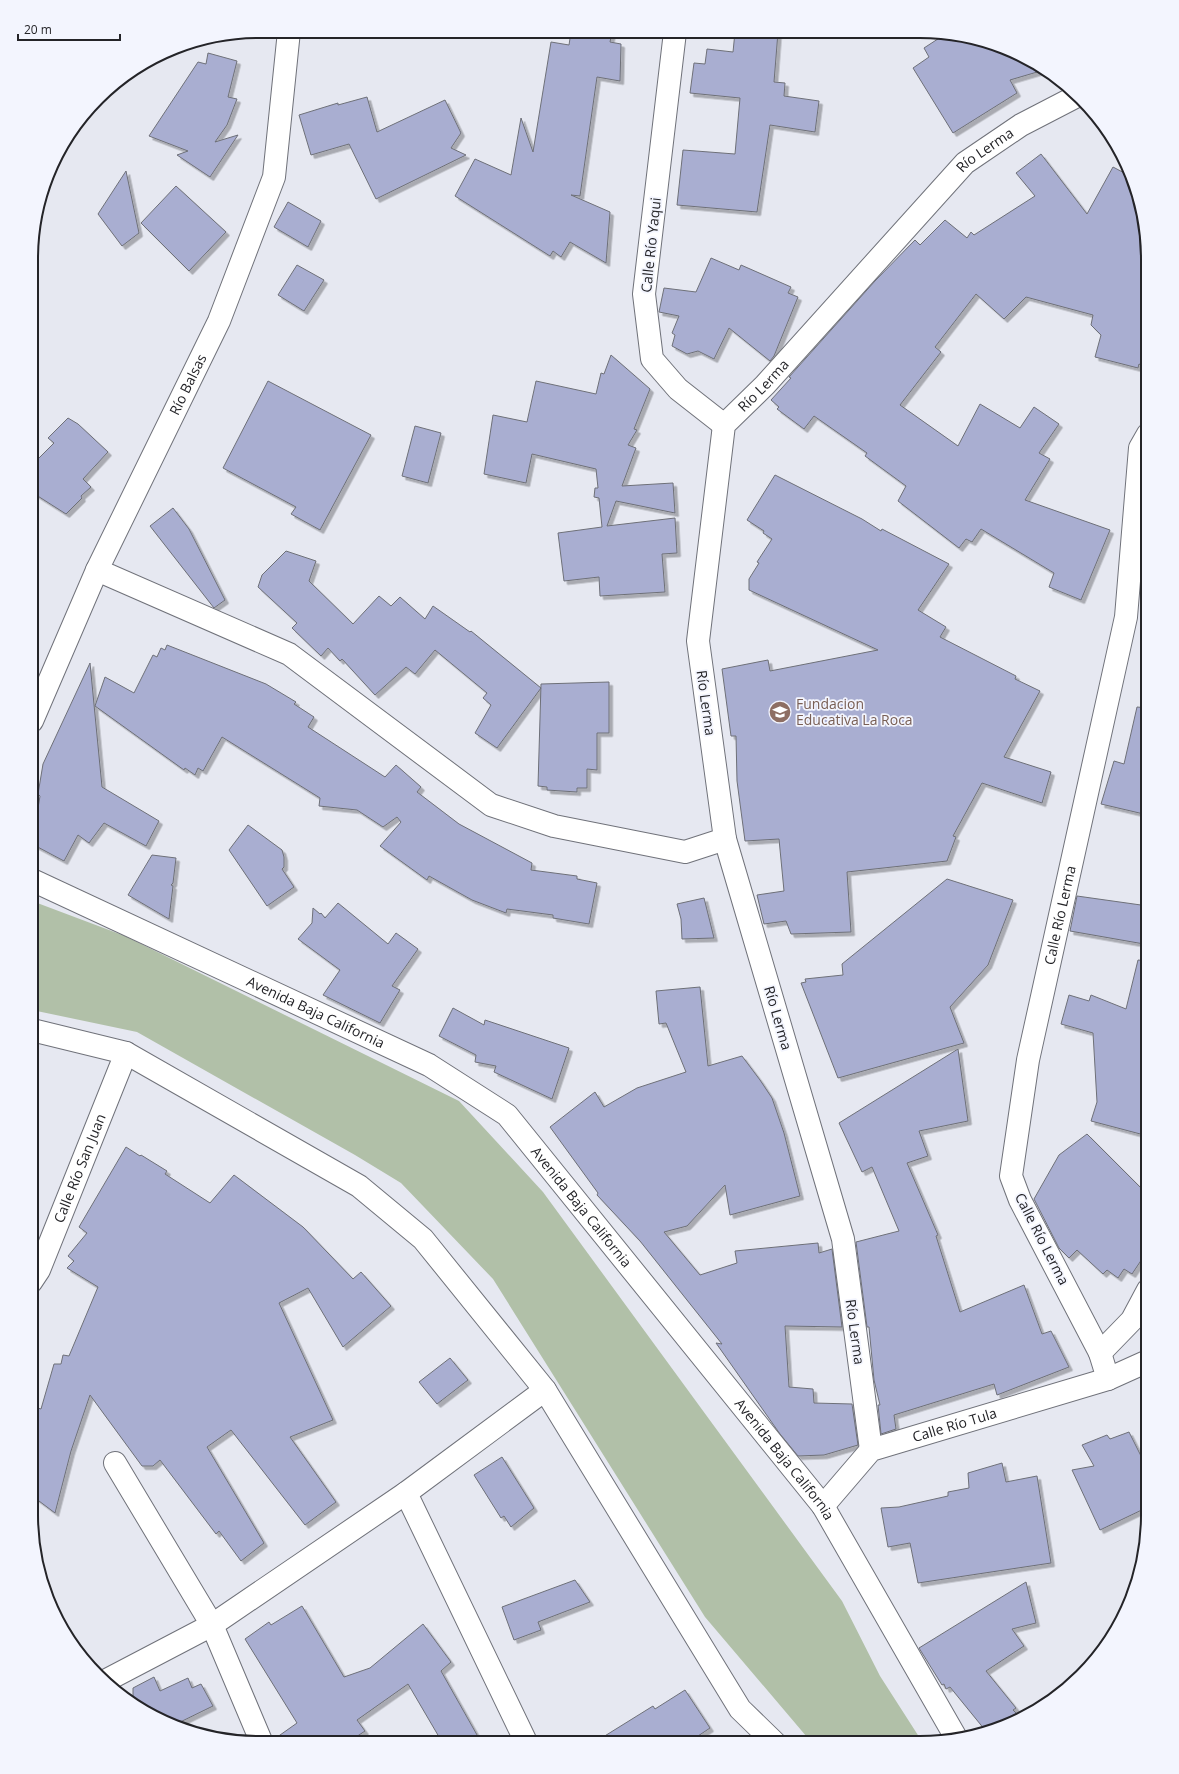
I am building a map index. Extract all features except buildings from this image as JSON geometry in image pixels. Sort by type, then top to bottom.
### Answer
[{"type":"street","name":"Río Balsas","points":[[38,707],[97,570],[219,321],[274,177],[288,38]]},
{"type":"street","name":"Calle Río Yaqui","points":[[674,38],[644,294],[652,359],[678,389],[724,425]]},
{"type":"street","name":"Río Lerma","points":[[871,1450],[842,1239],[725,839],[698,641],[724,425],[765,385],[965,163],[1021,125],[1072,99]]},
{"type":"street","name":"Calle Río Lerma","points":[[1108,1379],[1100,1353],[1020,1200],[1011,1176],[1028,1060],[1126,617],[1141,446]]},
{"type":"street","points":[[97,570],[289,654],[491,804],[554,826],[685,852],[725,839]]},
{"type":"street","name":"Avenida Baja California","points":[[38,883],[429,1065],[507,1115],[823,1506],[953,1733]]},
{"type":"street","points":[[38,1031],[126,1053],[359,1186],[423,1239],[545,1390],[740,1709],[768,1736]]},
{"type":"street","name":"Calle Río San Juan","points":[[38,1272],[126,1053]]},
{"type":"street","points":[[1100,1353],[1132,1320],[1141,1303]]},
{"type":"street","name":"Calle Río Tula","points":[[871,1450],[1108,1379],[1141,1364]]},
{"type":"street","points":[[110,1678],[212,1625],[406,1493],[545,1390]]},
{"type":"street","points":[[823,1506],[871,1450]]},
{"type":"street","points":[[115,1463],[212,1625],[259,1736]]},
{"type":"street","points":[[406,1493],[523,1736]]},
{"type":"green space","points":[[38,903],[125,936],[459,1101],[543,1192],[842,1601],[880,1676],[919,1736],[806,1736],[705,1617],[493,1279],[401,1183],[355,1155],[137,1032],[38,1011]]},
{"type":"place","name":"Fundacion Educativa La Roca","points":[[780,712]]}]
